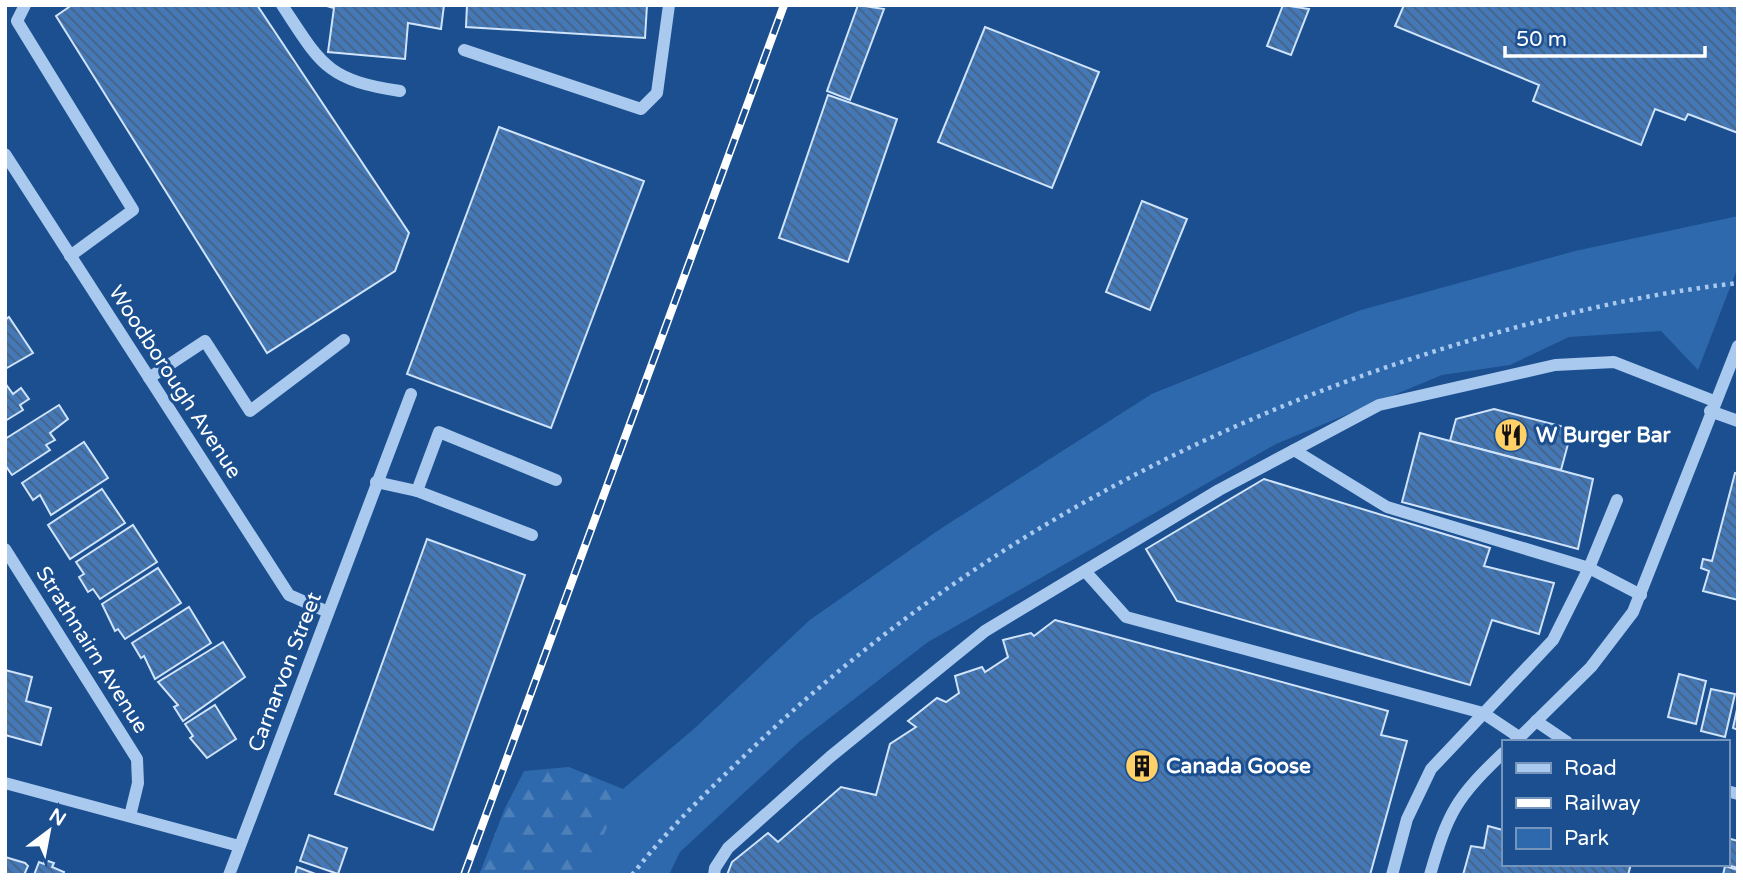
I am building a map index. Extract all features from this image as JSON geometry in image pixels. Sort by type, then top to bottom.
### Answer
[{"type":"street","points":[[25,5],[17,21],[133,210],[70,256]]},
{"type":"street","points":[[282,5],[319,62],[358,85],[400,91]]},
{"type":"street","points":[[464,50],[641,109],[657,93],[669,5]]},
{"type":"street","name":"Woodborough Avenue","points":[[5,154],[289,595],[328,612]]},
{"type":"street","points":[[149,379],[205,341],[250,411],[344,340]]},
{"type":"street","points":[[1085,571],[1126,617],[1483,713],[1517,740],[1600,657],[1642,595],[1712,406],[1738,346]]},
{"type":"street","points":[[714,875],[715,868],[727,848],[861,732],[985,631],[1219,490],[1379,405],[1555,365],[1614,362],[1712,406],[1738,421]]},
{"type":"street","name":"Carnarvon Street","points":[[229,875],[411,394]]},
{"type":"street","points":[[417,491],[439,432],[556,480]]},
{"type":"street","points":[[1294,450],[1387,507],[1589,568],[1642,595]]},
{"type":"street","points":[[376,482],[417,491],[532,535]]},
{"type":"street","points":[[1392,875],[1406,819],[1432,769],[1553,640],[1589,568],[1617,500]]},
{"type":"street","name":"Strathnairn Avenue","points":[[5,549],[137,759],[138,783],[130,816]]},
{"type":"street","points":[[1536,721],[1564,740]]},
{"type":"street","points":[[1430,875],[1452,808],[1462,794],[1502,754]]},
{"type":"street","points":[[5,783],[239,846]]},
{"type":"green space","points":[[1738,216],[1738,267],[1698,370],[1661,331],[1569,337],[1510,365],[1442,375],[1276,444],[928,642],[800,741],[680,852],[669,875],[587,875],[623,789],[694,729],[810,620],[942,528],[1152,394],[1361,310],[1575,251]]},
{"type":"green space","points":[[1361,310],[1111,473],[618,875],[479,875],[505,808],[524,771],[569,767],[623,789],[694,729],[810,620],[942,528],[1152,394]]},
{"type":"building","points":[[72,5],[257,5],[409,233],[395,271],[267,353],[56,16]]},
{"type":"building","points":[[323,5],[444,5],[441,29],[408,23],[405,59],[328,52],[334,8]]},
{"type":"building","points":[[467,5],[647,5],[645,38],[466,27]]},
{"type":"building","points":[[858,5],[884,9],[850,100],[827,91]]},
{"type":"building","points":[[1283,5],[1309,9],[1291,55],[1267,46]]},
{"type":"building","points":[[1404,5],[1738,5],[1738,133],[1688,114],[1685,120],[1655,109],[1641,145],[1533,101],[1539,85],[1395,26]]},
{"type":"building","points":[[985,27],[1099,72],[1052,188],[938,142]]},
{"type":"building","points":[[828,95],[897,119],[848,262],[779,238]]},
{"type":"building","points":[[499,127],[644,181],[551,428],[407,374]]},
{"type":"building","points":[[1142,201],[1187,219],[1150,310],[1106,292]]},
{"type":"building","points":[[9,317],[33,353],[5,369],[5,320]]},
{"type":"building","points":[[5,383],[13,394],[21,388],[29,399],[20,405],[23,410],[5,421]]},
{"type":"building","points":[[59,405],[68,419],[50,433],[55,440],[46,445],[50,450],[12,475],[5,465],[5,439]]},
{"type":"building","name":"W Burger Bar","points":[[1494,409],[1572,429],[1561,470],[1450,441],[1456,419]]},
{"type":"building","points":[[1420,433],[1593,479],[1578,549],[1402,502]]},
{"type":"building","points":[[84,442],[108,478],[51,515],[40,495],[33,500],[22,483]]},
{"type":"building","points":[[1735,473],[1738,474],[1738,600],[1703,591],[1709,571],[1701,568],[1703,559],[1712,561]]},
{"type":"building","points":[[1264,479],[1490,548],[1484,566],[1554,583],[1539,634],[1492,620],[1470,685],[1177,601],[1146,549]]},
{"type":"building","points":[[102,489],[125,523],[70,559],[48,525]]},
{"type":"building","points":[[133,525],[157,562],[100,599],[93,589],[88,592],[79,577],[84,574],[76,562]]},
{"type":"building","points":[[427,539],[525,575],[433,830],[335,794]]},
{"type":"building","points":[[158,568],[181,603],[125,639],[118,629],[115,631],[102,604]]},
{"type":"building","points":[[189,607],[211,643],[155,679],[144,656],[141,658],[132,643]]},
{"type":"building","name":"Canada Goose","points":[[1055,620],[1388,711],[1381,735],[1407,741],[1370,875],[727,875],[732,862],[768,833],[778,842],[841,787],[876,795],[890,744],[916,727],[908,721],[937,698],[946,702],[959,693],[955,676],[982,667],[985,672],[1008,657],[1003,640],[1031,633],[1034,636]]},
{"type":"building","points":[[223,642],[245,677],[183,721],[174,707],[178,705],[158,682]]},
{"type":"building","points":[[5,670],[32,677],[26,701],[51,708],[41,745],[5,735]]},
{"type":"building","points":[[1679,674],[1706,681],[1696,724],[1668,717]]},
{"type":"building","points":[[1711,689],[1735,694],[1725,737],[1701,731]]},
{"type":"building","points":[[215,705],[236,739],[207,758],[190,738],[193,736],[185,724]]},
{"type":"building","points":[[1738,705],[1738,730],[1733,728]]},
{"type":"building","points":[[1488,826],[1502,830],[1502,866],[1630,866],[1628,875],[1463,875],[1471,846],[1484,848]]},
{"type":"building","points":[[309,835],[347,848],[338,874],[300,861]]},
{"type":"building","points":[[1729,839],[1738,841],[1738,868],[1729,866]]},
{"type":"building","points":[[5,857],[25,863],[28,866],[24,875],[5,875]]},
{"type":"building","points":[[45,860],[54,863],[52,867],[64,872],[63,875],[34,875],[39,862],[44,864]]},
{"type":"building","points":[[1725,866],[1738,870],[1738,875],[1723,875]]},
{"type":"building","points":[[297,867],[318,875],[295,875]]},
{"type":"railway","points":[[464,875],[784,5]]},
{"type":"place","name":"W Burger Bar","points":[[1511,435]]},
{"type":"place","name":"Canada Goose","points":[[1142,766]]}]
